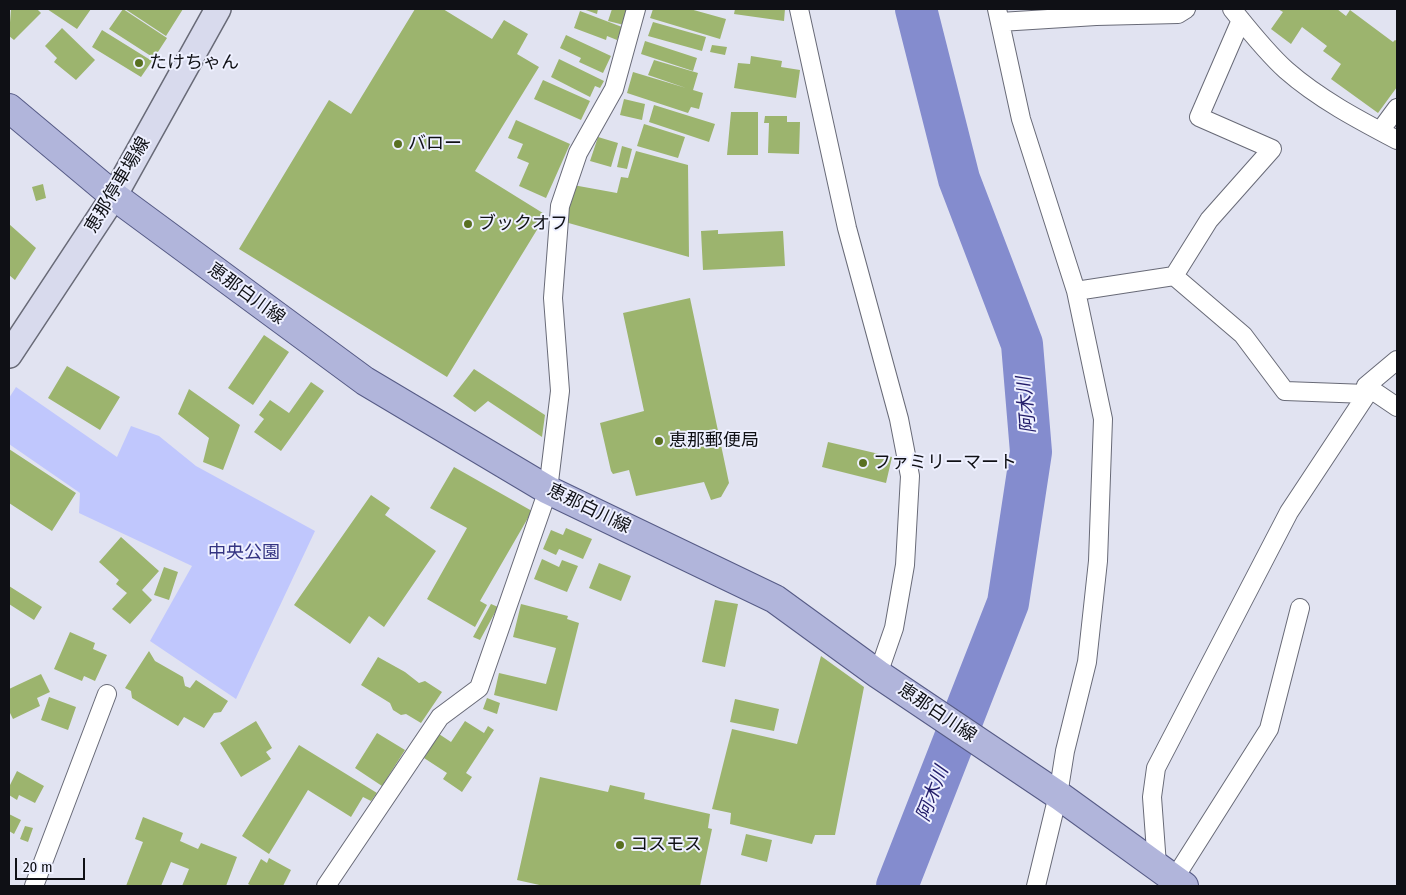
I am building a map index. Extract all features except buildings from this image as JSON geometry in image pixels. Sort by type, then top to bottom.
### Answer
[{"type":"main road","name":"恵那停車場線","points":[[9,355],[114,196],[211,11]]},
{"type":"main road","name":"恵那白川線","points":[[9,108],[114,196],[365,381],[548,490],[775,599],[878,674],[1058,795],[1172,877]]},
{"type":"street","points":[[326,886],[440,717],[480,688],[548,490],[560,391],[553,298],[560,206],[578,153],[614,89],[636,9]]},
{"type":"street","points":[[799,9],[847,228],[899,419],[910,476],[905,565],[894,628],[878,674]]},
{"type":"street","points":[[1036,886],[1058,795],[1064,751],[1087,662],[1099,533],[1103,419],[1076,291],[1021,119],[999,15],[1096,16],[1178,14],[1186,9]]},
{"type":"street","points":[[1237,15],[1260,44],[1286,70],[1324,99],[1397,140]]},
{"type":"street","points":[[1174,276],[1209,220],[1272,149],[1198,117],[1237,15]]},
{"type":"street","points":[[1380,131],[1397,108]]},
{"type":"street","points":[[1076,291],[1174,276],[1243,334],[1285,390],[1366,390],[1397,407]]},
{"type":"street","points":[[1172,877],[1152,797],[1156,768],[1289,512],[1366,390],[1397,360]]},
{"type":"street","points":[[1172,877],[1269,729],[1300,608]]},
{"type":"street","points":[[34,886],[108,694]]},
{"type":"green space","name":"中央公園","points":[[16,387],[117,457],[131,426],[159,436],[196,466],[315,531],[236,699],[150,641],[192,566],[79,513],[80,493],[9,444],[9,398]]},
{"type":"waterway","name":"阿木川","points":[[897,886],[1008,603],[1031,452],[1022,344],[959,179],[916,9]]},
{"type":"place","name":"たけちゃん","points":[[139,63]]},
{"type":"place","name":"バロー","points":[[398,144]]},
{"type":"place","name":"ブックオフ","points":[[468,224]]},
{"type":"place","name":"恵那郵便局","points":[[659,441]]},
{"type":"place","name":"ファミリーマート","points":[[863,463]]},
{"type":"place","name":"コスモス","points":[[620,845]]}]
